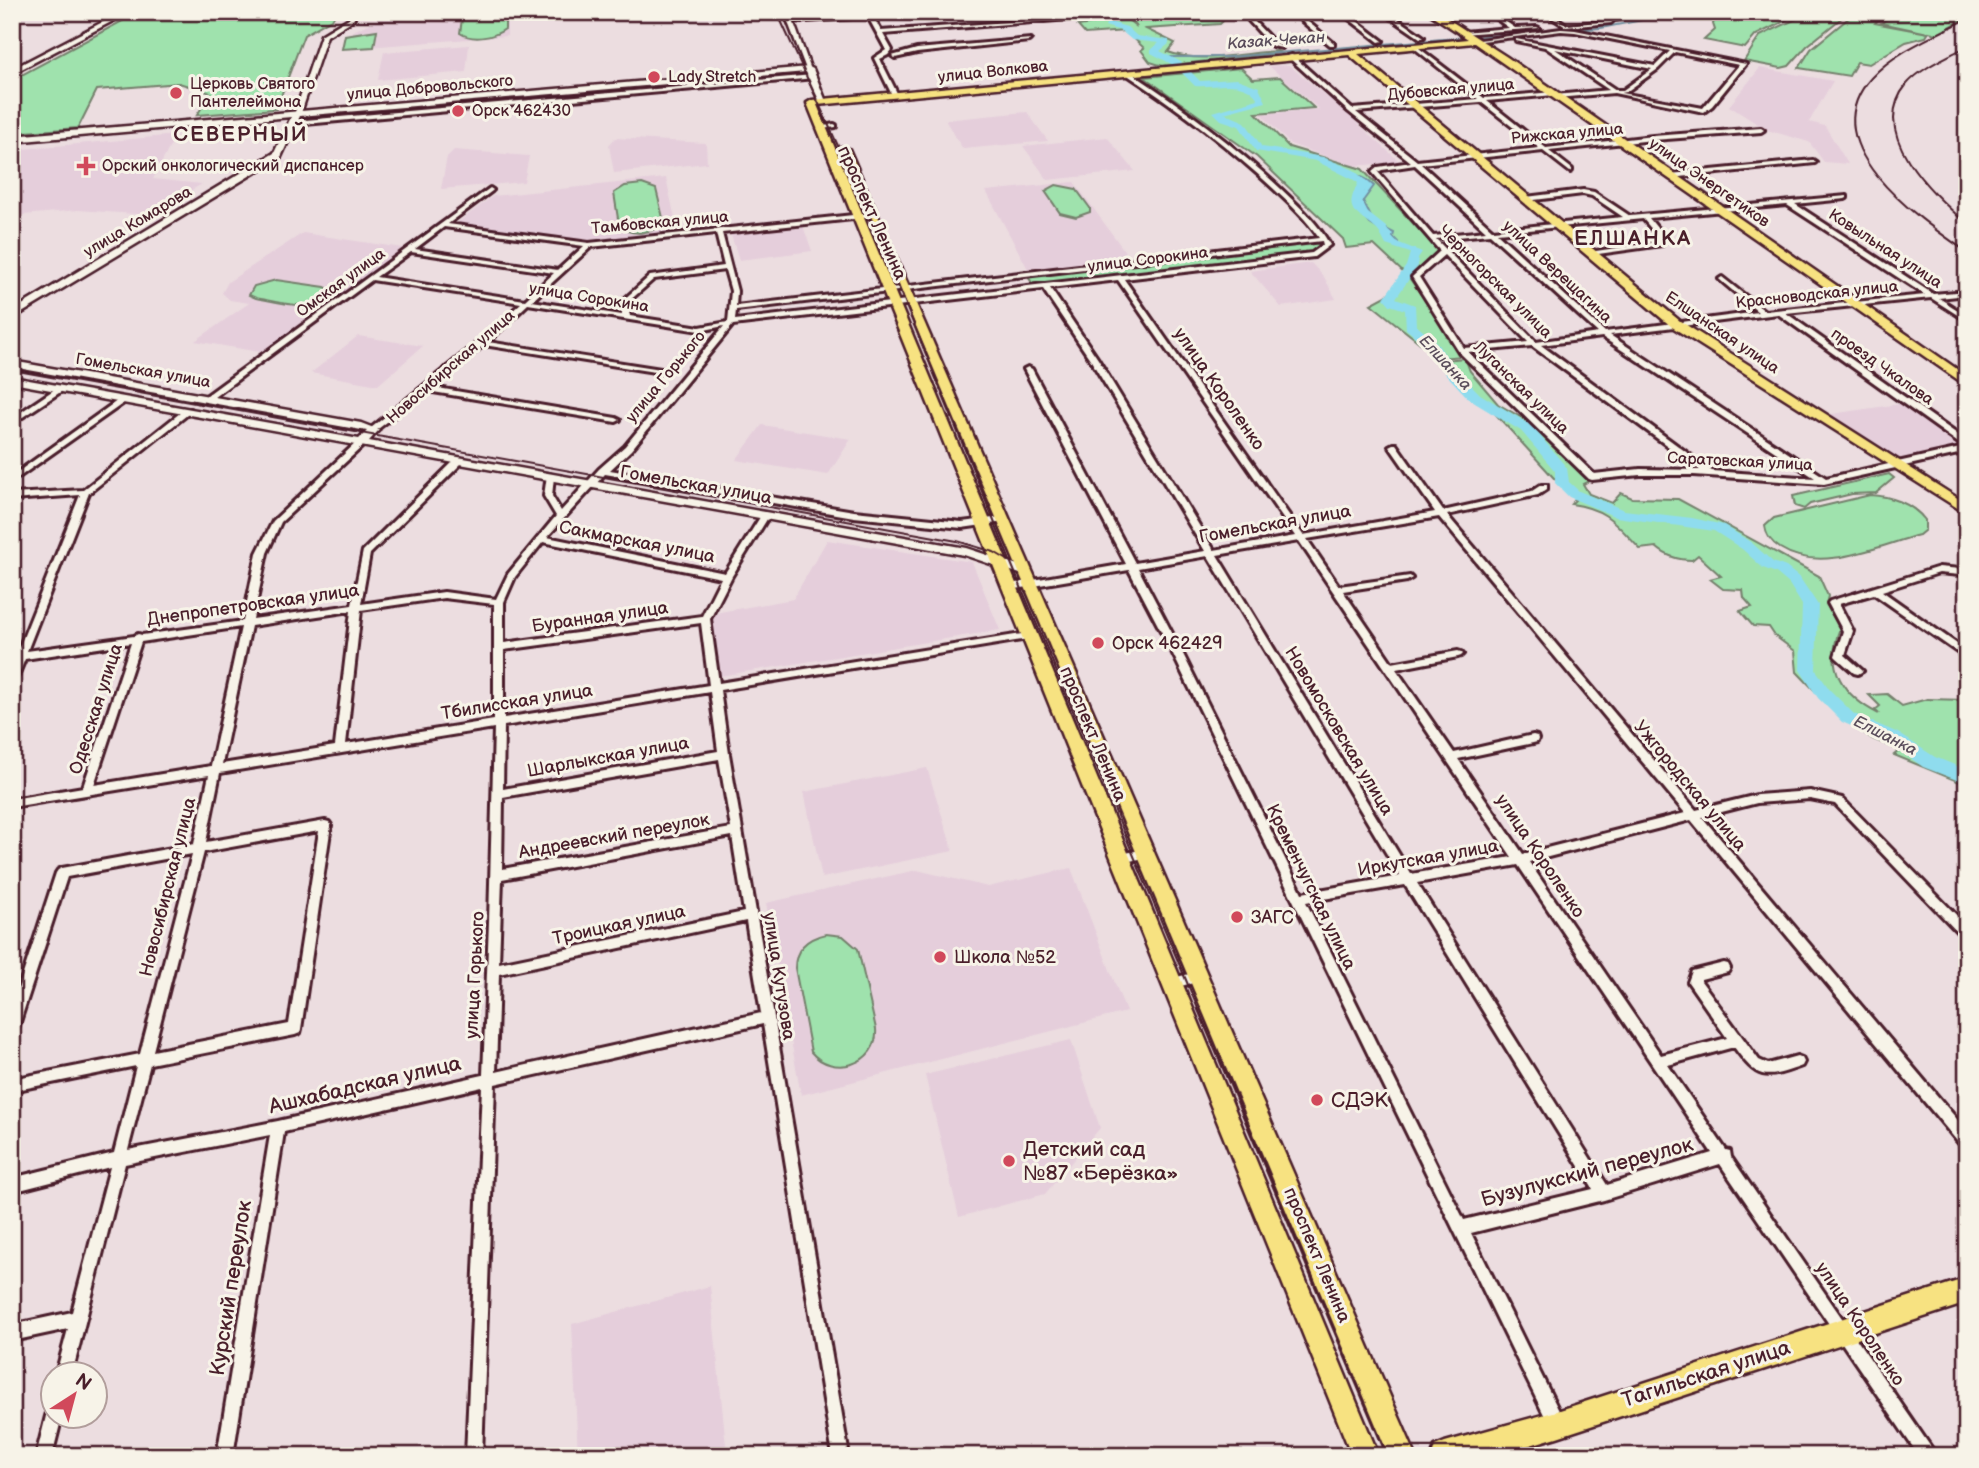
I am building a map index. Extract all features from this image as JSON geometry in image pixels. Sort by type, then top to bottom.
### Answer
[{"type":"main road","name":"улица Энергетиков","points":[[1432,12],[1967,382]]},
{"type":"main road","name":"улица Волкова","points":[[818,103],[1415,46],[1469,37]]},
{"type":"main road","name":"Елшанская улица","points":[[1349,51],[1676,324],[1967,510]]},
{"type":"main road","name":"улица Добровольского","points":[[12,139],[296,118],[811,73]]},
{"type":"main road","name":"проспект Ленина","points":[[811,73],[818,103]]},
{"type":"main road","name":"проспект Ленина","points":[[800,74],[818,103],[839,151],[992,521],[1079,700],[1403,1456]]},
{"type":"main road","name":"улица Комарова","points":[[12,316],[256,171],[278,155],[296,118]]},
{"type":"main road","name":"проспект Ленина","points":[[992,521],[997,561],[1020,581],[1028,636],[1366,1456]]},
{"type":"main road","name":"Тагильская улица","points":[[1445,1456],[1557,1424],[1967,1290]]},
{"type":"street","points":[[12,72],[127,12]]},
{"type":"street","name":"улица Комарова","points":[[296,118],[324,35],[351,19],[355,12]]},
{"type":"street","name":"проспект Ленина","points":[[787,12],[811,73]]},
{"type":"street","points":[[790,22],[910,12]]},
{"type":"street","points":[[1257,12],[1251,20],[1274,46],[1280,47]]},
{"type":"street","points":[[1293,12],[1332,44]]},
{"type":"street","points":[[1342,12],[1381,41]]},
{"type":"street","points":[[1384,12],[1422,37]]},
{"type":"street","points":[[1489,12],[1513,29]]},
{"type":"street","points":[[1545,12],[1566,26]]},
{"type":"street","points":[[1600,12],[1612,19]]},
{"type":"street","points":[[1469,37],[1513,29],[1611,22],[1612,19],[1656,12]]},
{"type":"street","points":[[869,14],[889,50],[886,54]]},
{"type":"street","points":[[880,33],[1079,18]]},
{"type":"street","points":[[1469,37],[1510,38],[1561,30],[1574,31],[1743,64],[1728,78],[1716,100],[1704,110],[1613,91],[1547,46]]},
{"type":"street","points":[[1510,38],[1656,68]]},
{"type":"street","points":[[895,96],[877,58],[886,54],[895,56],[917,51],[1029,40]]},
{"type":"street","points":[[1415,46],[1570,170]]},
{"type":"street","name":"Дубовская улица","points":[[1351,111],[1482,99],[1624,91],[1656,68],[1673,51]]},
{"type":"street","points":[[879,61],[894,59],[895,56]]},
{"type":"street","name":"улица Верещагина","points":[[1290,56],[1493,231],[1603,334],[1824,481]]},
{"type":"street","points":[[1128,73],[1199,121],[1270,181],[1313,224],[1324,239]]},
{"type":"street","name":"Рижская улица","points":[[1376,170],[1476,156],[1761,130]]},
{"type":"street","points":[[1670,176],[1813,162]]},
{"type":"street","name":"Черногорская улица","points":[[1376,170],[1376,176],[1431,238],[1534,344],[1712,474]]},
{"type":"street","name":"Омская улица","points":[[207,398],[490,190]]},
{"type":"street","points":[[1526,199],[1583,192],[1594,194],[1628,218]]},
{"type":"street","points":[[1431,238],[1846,197]]},
{"type":"street","name":"Ковыльная улица","points":[[1789,204],[1967,319]]},
{"type":"street","name":"Тамбовская улица","points":[[442,225],[589,245],[865,215]]},
{"type":"street","points":[[1591,253],[1660,244],[1662,239],[1645,217]]},
{"type":"street","points":[[719,232],[734,291],[732,323]]},
{"type":"street","name":"улица Сорокина","points":[[371,278],[700,329],[900,296],[1026,274],[1324,239],[1327,245],[1314,255],[1040,287],[900,296],[733,308]]},
{"type":"street","name":"Новосибирская улица","points":[[374,430],[482,343],[589,245]]},
{"type":"street","points":[[411,250],[558,272]]},
{"type":"street","points":[[1240,250],[1245,256],[1244,262]]},
{"type":"street","name":"Луганская улица","points":[[1444,251],[1415,277],[1462,350],[1592,477]]},
{"type":"street","points":[[627,319],[623,303],[652,277],[728,268]]},
{"type":"street","name":"Новомосковская улица","points":[[1026,274],[1040,287],[1094,359],[1408,879],[1604,1193]]},
{"type":"street","name":"улица Короленко","points":[[1120,278],[1299,538],[1338,589],[1519,860],[1660,1061],[1929,1456]]},
{"type":"street","points":[[1722,279],[1764,314]]},
{"type":"street","name":"Красноводская улица","points":[[1462,350],[1534,344],[1676,324],[1967,293]]},
{"type":"street","name":"проезд Чкалова","points":[[1781,313],[1967,447]]},
{"type":"street","name":"улица Горького","points":[[474,1456],[497,875],[499,602],[511,576],[541,539],[602,471],[635,439],[732,323]]},
{"type":"street","points":[[482,343],[661,371]]},
{"type":"street","name":"Гомельская улица","points":[[12,364],[374,430]]},
{"type":"street","name":"Кременчугская улица","points":[[1028,369],[1176,650],[1557,1424]]},
{"type":"street","name":"Гомельская улица","points":[[12,380],[966,552],[997,561]]},
{"type":"street","points":[[12,422],[61,389]]},
{"type":"street","points":[[427,389],[616,420]]},
{"type":"street","points":[[12,480],[124,400]]},
{"type":"street","points":[[12,678],[17,656],[85,492],[188,411]]},
{"type":"street","points":[[361,443],[374,430]]},
{"type":"street","name":"Новосибирская улица","points":[[67,1360],[199,848],[262,553],[277,521],[361,443]]},
{"type":"street","name":"Ужгородская улица","points":[[1393,446],[1441,514],[1967,1142]]},
{"type":"street","name":"Саратовская улица","points":[[1592,477],[1640,472],[1824,481],[1897,466],[1967,447]]},
{"type":"street","points":[[340,749],[356,608],[366,553],[460,460]]},
{"type":"street","name":"Гомельская улица","points":[[602,471],[854,514],[962,525],[992,521]]},
{"type":"street","points":[[550,477],[548,496],[561,517]]},
{"type":"street","name":"Гомельская улица","points":[[1020,581],[1130,567],[1441,514],[1535,492],[1544,486]]},
{"type":"street","points":[[12,498],[85,492]]},
{"type":"street","points":[[705,619],[727,576],[765,516]]},
{"type":"street","name":"Сакмарская улица","points":[[541,539],[727,576]]},
{"type":"street","points":[[1858,671],[1840,656],[1848,631],[1833,603],[1939,570],[1964,573]]},
{"type":"street","points":[[1338,589],[1407,578]]},
{"type":"street","points":[[1875,590],[1967,656]]},
{"type":"street","name":"Днепропетровская улица","points":[[17,656],[444,595],[499,602]]},
{"type":"street","name":"Буранная улица","points":[[499,647],[705,619]]},
{"type":"street","name":"улица Кутузова","points":[[705,619],[724,754],[841,1456]]},
{"type":"street","name":"Тбилисская улица","points":[[12,803],[1028,636]]},
{"type":"street","name":"Одесская улица","points":[[87,791],[138,637]]},
{"type":"street","points":[[1388,667],[1458,654]]},
{"type":"street","points":[[1056,704],[1079,700]]},
{"type":"street","points":[[1452,757],[1534,739]]},
{"type":"street","name":"Шарлыкская улица","points":[[498,794],[724,754]]},
{"type":"street","name":"Иркутская улица","points":[[1298,899],[1519,860],[1758,799],[1810,795],[1838,801],[1967,934]]},
{"type":"street","points":[[12,1028],[62,873],[325,825],[295,1029],[12,1086]]},
{"type":"street","name":"Андреевский переулок","points":[[497,875],[737,831]]},
{"type":"street","points":[[1120,858],[1145,854]]},
{"type":"street","name":"Троицкая улица","points":[[493,970],[751,915]]},
{"type":"street","points":[[1724,968],[1696,975],[1694,982],[1754,1063],[1768,1070],[1797,1062]]},
{"type":"street","points":[[1172,983],[1198,978]]},
{"type":"street","name":"Ашхабадская улица","points":[[12,1185],[120,1158],[278,1127],[768,1017]]},
{"type":"street","points":[[1196,1040],[1222,1034]]},
{"type":"street","points":[[1660,1061],[1737,1041]]},
{"type":"street","name":"Курский переулок","points":[[225,1456],[278,1127]]},
{"type":"street","name":"Бузулукский переулок","points":[[1461,1228],[1604,1193],[1725,1157]]},
{"type":"street","points":[[1275,1235],[1305,1226]]},
{"type":"street","points":[[12,1332],[76,1319]]},
{"type":"street","points":[[44,1456],[50,1430]]},
{"type":"shaded area","points":[[406,12],[507,12],[507,36],[342,49],[345,35],[376,20],[404,18]]},
{"type":"shaded area","points":[[469,45],[466,72],[378,80],[384,52]]},
{"type":"shaded area","points":[[1289,65],[1400,162],[1354,166],[1290,144],[1261,114],[1319,109],[1269,66]]},
{"type":"shaded area","points":[[1760,68],[1833,81],[1809,122],[1825,126],[1848,164],[1824,162],[1809,142],[1767,130],[1729,106]]},
{"type":"shaded area","points":[[1027,112],[1048,141],[963,149],[945,120]]},
{"type":"shaded area","name":"Орский онкологический диспансер","points":[[176,135],[153,179],[202,184],[148,215],[78,210],[12,216],[12,150]]},
{"type":"shaded area","points":[[1107,137],[1135,171],[1048,180],[1023,146]]},
{"type":"shaded area","points":[[615,138],[706,143],[707,163],[614,173],[609,145]]},
{"type":"shaded area","points":[[454,150],[529,156],[524,182],[441,189],[447,157]]},
{"type":"shaded area","points":[[666,178],[678,232],[600,242],[457,223],[493,196]]},
{"type":"shaded area","points":[[1074,182],[1129,257],[1028,269],[986,191]]},
{"type":"shaded area","points":[[803,226],[812,251],[739,260],[731,235]]},
{"type":"shaded area","points":[[303,233],[409,249],[266,353],[195,341],[249,303],[230,300],[222,293],[228,282]]},
{"type":"shaded area","points":[[1311,263],[1324,277],[1336,299],[1281,307],[1250,271]]},
{"type":"shaded area","points":[[358,336],[423,346],[378,385],[311,373]]},
{"type":"shaded area","points":[[1906,403],[1964,446],[1896,461],[1825,415]]},
{"type":"shaded area","points":[[762,425],[851,439],[828,475],[736,460]]},
{"type":"shaded area","points":[[827,540],[972,562],[1000,630],[720,676],[710,618],[720,612],[793,599]]},
{"type":"shaded area","points":[[927,768],[953,851],[822,878],[804,792]]},
{"type":"shaded area","name":"Школа №52","points":[[1071,868],[1126,1012],[801,1095],[766,903],[917,870],[988,887]]},
{"type":"shaded area","name":"Детский сад №87 «Берёзка»","points":[[1071,1040],[1100,1128],[1045,1194],[959,1217],[925,1075]]},
{"type":"shaded area","points":[[710,1286],[727,1456],[578,1456],[572,1324]]},
{"type":"green space","points":[[139,12],[336,12],[333,18],[304,35],[276,109],[197,115],[211,93],[179,83],[97,90],[78,128],[12,133],[12,80]]},
{"type":"green space","points":[[463,12],[505,12],[505,29],[495,35],[482,37],[470,37],[460,33]]},
{"type":"green space","points":[[1092,12],[1118,12],[1137,27],[1126,12],[1227,12],[1231,15],[1162,18],[1225,19],[1220,24],[1146,29],[1175,43],[1168,52],[1180,55],[1221,57],[1277,51],[1281,53],[1163,66],[1150,62],[1141,50],[1144,48],[1126,31],[1085,34],[1078,26],[1092,24],[1087,17],[1095,16]]},
{"type":"green space","points":[[1738,12],[1803,12],[1756,35],[1745,48],[1704,40],[1715,30],[1715,18],[1734,18]]},
{"type":"green space","points":[[1811,12],[1849,12],[1807,46],[1789,66],[1781,68],[1744,61],[1760,36]]},
{"type":"green space","points":[[1856,12],[1885,12],[1875,23],[1928,33],[1881,23],[1897,12],[1967,12],[1967,17],[1937,34],[1929,32],[1926,37],[1906,42],[1869,64],[1857,62],[1849,76],[1799,68],[1811,49]]},
{"type":"green space","points":[[377,30],[374,47],[342,49],[345,35]]},
{"type":"green space","points":[[1241,68],[1253,79],[1280,77],[1314,108],[1256,113],[1289,147],[1362,169],[1439,251],[1410,279],[1464,356],[1439,358],[1371,304],[1386,296],[1406,275],[1374,245],[1346,248],[1343,239],[1257,157],[1144,77]]},
{"type":"green space","points":[[644,88],[635,91],[319,119],[319,117]]},
{"type":"green space","points":[[642,184],[656,189],[664,222],[648,231],[629,231],[619,225],[614,193],[625,186]]},
{"type":"green space","points":[[1056,185],[1076,189],[1090,212],[1076,217],[1060,213],[1045,191]]},
{"type":"green space","points":[[1324,239],[1325,248],[1314,255],[1035,287],[1026,274]]},
{"type":"green space","points":[[276,280],[325,287],[331,290],[332,294],[316,304],[306,305],[285,304],[249,295],[254,286]]},
{"type":"green space","points":[[1465,358],[1470,371],[1498,404],[1533,424],[1591,480],[1583,484],[1589,494],[1612,503],[1621,493],[1632,498],[1678,499],[1819,576],[1828,596],[1826,604],[1840,628],[1834,656],[1836,668],[1847,689],[1866,707],[1879,714],[1875,710],[1880,706],[1869,695],[1887,694],[1902,706],[1927,699],[1967,700],[1967,785],[1894,755],[1900,750],[1873,739],[1839,716],[1797,672],[1795,651],[1775,636],[1769,627],[1753,626],[1740,611],[1752,607],[1744,598],[1743,590],[1723,589],[1710,579],[1721,576],[1698,555],[1687,560],[1668,555],[1656,547],[1640,549],[1603,514],[1571,504],[1579,496],[1563,488],[1480,397],[1441,363],[1443,360]]},
{"type":"green space","points":[[1889,474],[1894,478],[1876,493],[1852,494],[1810,504],[1804,509],[1795,506],[1793,496]]},
{"type":"green space","points":[[1870,495],[1893,499],[1914,509],[1925,520],[1925,530],[1919,535],[1867,551],[1831,558],[1796,555],[1777,546],[1766,533],[1765,526],[1774,518]]},
{"type":"green space","points":[[826,934],[843,936],[858,949],[876,1029],[875,1041],[870,1051],[862,1059],[842,1066],[820,1060],[811,1052],[795,968],[797,955],[804,945]]},
{"type":"water","points":[[1357,175],[1374,186],[1363,201],[1374,223],[1394,233],[1397,246],[1390,243],[1385,237],[1386,234],[1370,224],[1355,205],[1358,202],[1356,196],[1363,193],[1364,183],[1354,176]]},
{"type":"waterway","name":"Елшанка","points":[[1108,12],[1114,18],[1108,24],[1124,29],[1135,38],[1166,42],[1154,51],[1178,64],[1198,84],[1237,82],[1256,89],[1263,100],[1218,112],[1224,118],[1242,124],[1259,149],[1320,159],[1358,177],[1363,183],[1356,200],[1358,211],[1382,229],[1390,243],[1416,252],[1412,258],[1412,266],[1390,298],[1394,303],[1411,308],[1410,326],[1432,345],[1448,369],[1475,397],[1526,428],[1562,471],[1562,483],[1574,494],[1621,514],[1692,522],[1719,528],[1747,546],[1768,565],[1781,570],[1795,581],[1810,605],[1808,670],[1824,694],[1848,718],[1892,737],[1929,762],[1967,777]]},
{"type":"waterway","name":"Казак-Чекан","points":[[1473,37],[1601,28],[1683,12]]},
{"type":"waterway","name":"Казак-Чекан","points":[[1163,57],[1229,57],[1467,37]]},
{"type":"tram line","points":[[777,12],[870,216],[1010,562]]},
{"type":"tram line","points":[[12,370],[957,541],[994,552],[1010,562]]},
{"type":"tram line","points":[[1010,562],[1199,1011]]},
{"type":"tram line","points":[[1198,1009],[1387,1456]]},
{"type":"railway","points":[[1967,19],[1916,45],[1881,68],[1871,78],[1856,103],[1854,129],[1862,154],[1899,200],[1967,252]]},
{"type":"railway","points":[[1967,46],[1928,67],[1907,84],[1896,103],[1894,122],[1908,161],[1937,196],[1967,224]]},
{"type":"place","name":"Lady Stretch","points":[[654,77]]},
{"type":"place","name":"Церковь Святого Пантелеймона","points":[[176,93]]},
{"type":"place","name":"Орск 462430","points":[[458,111]]},
{"type":"place","name":"Орский онкологический диспансер","points":[[86,166]]},
{"type":"place","name":"Орск 462429","points":[[1098,643]]},
{"type":"place","name":"ЗАГС","points":[[1237,917]]},
{"type":"place","name":"Школа №52","points":[[940,957]]},
{"type":"place","name":"СДЭК","points":[[1317,1100]]},
{"type":"place","name":"Детский сад №87 «Берёзка»","points":[[1009,1161]]},
{"type":"district","name":"СЕВЕРНЫЙ","points":[[241,134]]},
{"type":"district","name":"ЕЛШАНКА","points":[[1633,238]]}]
